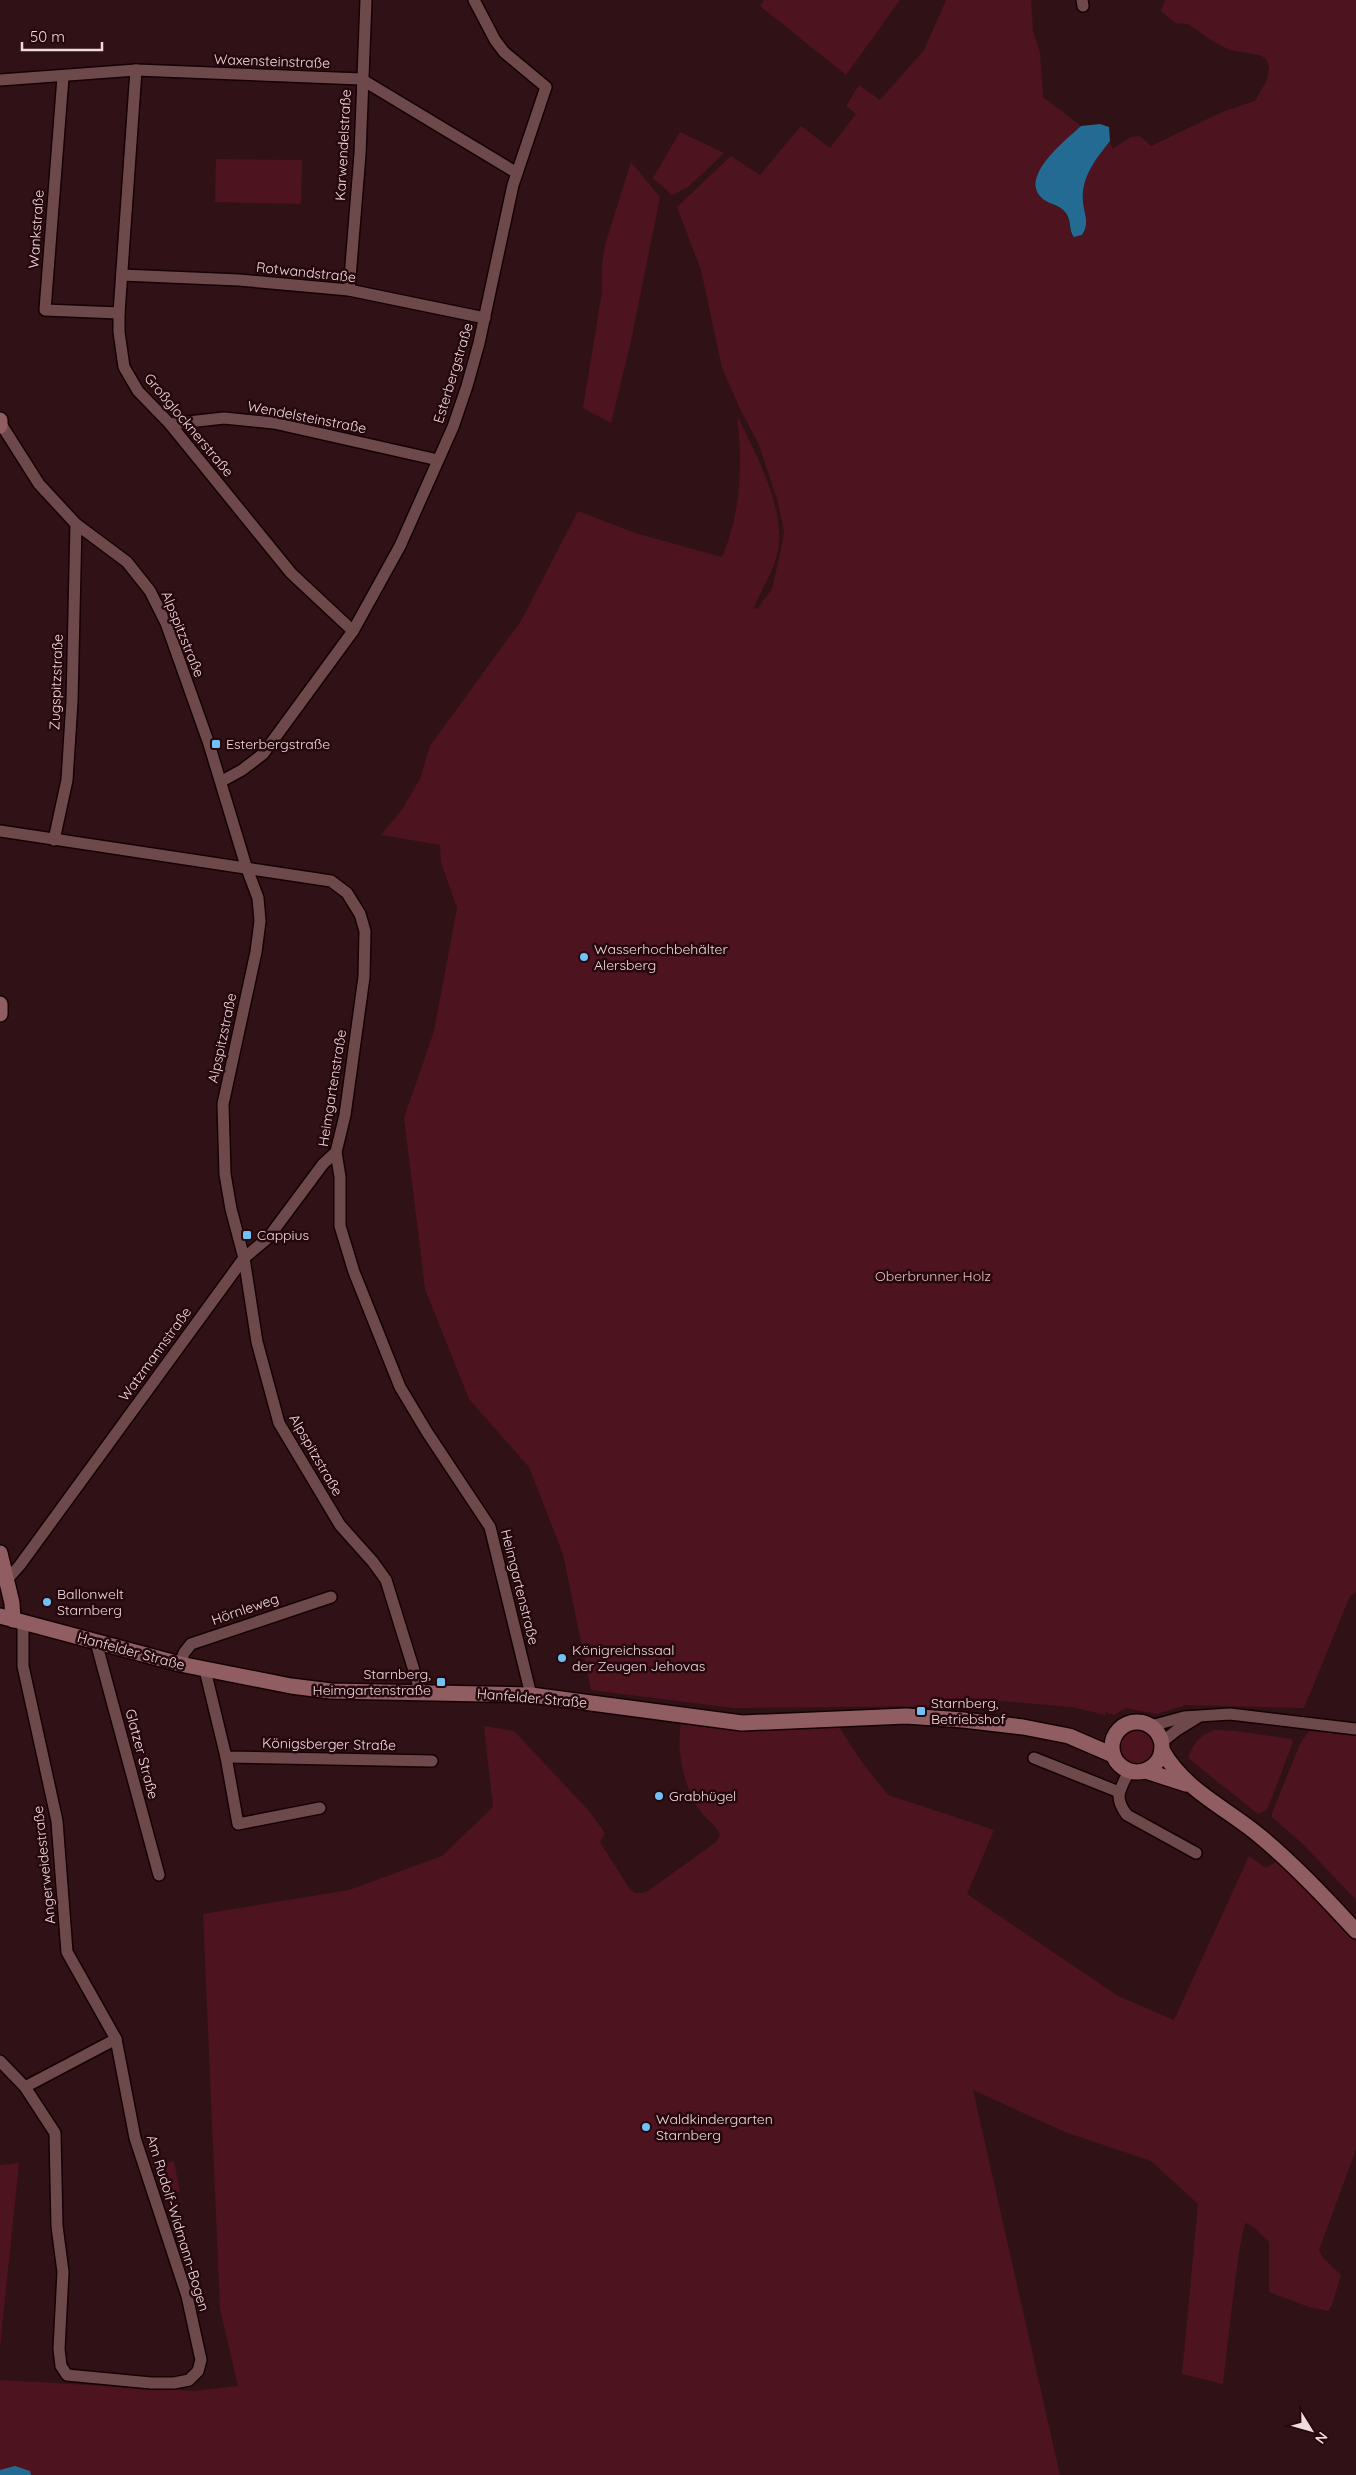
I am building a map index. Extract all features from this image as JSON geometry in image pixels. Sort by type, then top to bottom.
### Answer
[{"type":"street","name":"Karwendelstraße","points":[[349,290],[360,154],[361,79],[366,0]]},
{"type":"street","name":"Esterbergstraße","points":[[222,781],[242,770],[263,754],[353,631],[400,546],[453,427],[466,392],[485,318],[517,173],[546,87],[504,52],[495,40],[474,0]]},
{"type":"street","name":"Waxensteinstraße","points":[[0,80],[63,77],[136,70],[361,79],[517,173]]},
{"type":"street","name":"Großglocknerstraße","points":[[136,70],[119,313],[119,332],[124,367],[138,391],[170,424],[291,573],[353,631]]},
{"type":"street","name":"Wankstraße","points":[[63,77],[46,310],[119,313]]},
{"type":"street","name":"Rotwandstraße","points":[[122,276],[239,280],[349,290],[485,318]]},
{"type":"street","name":"Wendelsteinstraße","points":[[170,424],[224,418],[274,423],[438,460]]},
{"type":"street","name":"Alpspitzstraße","points":[[0,424],[36,480],[76,524],[127,562],[150,591],[166,623],[222,781],[246,866],[258,898],[260,921],[256,952],[223,1104],[225,1174],[231,1209],[244,1258],[257,1342],[279,1423],[340,1525],[373,1562],[386,1580],[421,1693]]},
{"type":"street","name":"Zugspitzstraße","points":[[54,840],[67,780],[72,701],[76,524]]},
{"type":"street","name":"Heimgartenstraße","points":[[0,831],[246,866],[331,881],[346,893],[360,914],[365,931],[364,977],[345,1115],[336,1152],[340,1176],[340,1226],[354,1272],[400,1387],[427,1432],[490,1527],[531,1695]]},
{"type":"street","points":[[0,1004],[0,1014]]},
{"type":"street","name":"Watzmannstraße","points":[[3,1586],[244,1258],[268,1238],[323,1164],[336,1152]]},
{"type":"street","points":[[0,1553],[3,1586],[12,1603],[12,1620]]},
{"type":"street","name":"Hörnleweg","points":[[180,1664],[184,1653],[191,1644],[331,1597]]},
{"type":"street","name":"Hanfelder Straße","points":[[12,1620],[205,1670],[323,1690],[531,1695],[742,1723],[906,1716],[983,1722],[1069,1736],[1116,1733]]},
{"type":"street","name":"Angerweidestraße","points":[[12,1620],[56,1821],[67,1952],[116,2039],[119,2064]]},
{"type":"street","name":"Glatzer Straße","points":[[96,1642],[159,1875]]},
{"type":"street","points":[[205,1670],[226,1757],[238,1824],[320,1808]]},
{"type":"street","points":[[1356,1728],[1230,1714],[1184,1717],[1151,1726],[1132,1722],[1120,1728],[1116,1733],[1112,1748],[1113,1755],[1122,1768],[1129,1771],[1146,1771],[1165,1775],[1189,1786],[1261,1836],[1315,1885],[1356,1931]]},
{"type":"street","points":[[1146,1771],[1157,1763],[1162,1746],[1177,1730],[1199,1717]]},
{"type":"street","points":[[1151,1726],[1176,1771],[1189,1786]]},
{"type":"street","name":"Hanfelder Straße","points":[[1069,1736],[1113,1755]]},
{"type":"street","name":"Königsberger Straße","points":[[226,1757],[432,1761]]},
{"type":"street","points":[[1034,1758],[1119,1792]]},
{"type":"street","points":[[1129,1771],[1119,1792],[1120,1806],[1127,1815],[1196,1852]]},
{"type":"street","points":[[0,2061],[25,2087],[116,2039]]},
{"type":"street","name":"Am Rudolf-Widmann-Bogen","points":[[25,2087],[55,2133],[57,2226],[63,2272],[59,2349],[61,2366],[67,2375],[80,2378],[151,2383],[174,2383],[189,2380],[198,2371],[200,2360],[187,2296],[143,2167],[119,2064]]},
{"type":"green space","points":[[764,0],[900,0],[846,75],[760,6]]},
{"type":"green space","name":"Oberbrunner Holz","points":[[946,0],[1031,0],[1033,31],[1040,53],[1043,97],[1081,126],[1051,155],[1037,174],[1051,204],[1062,209],[1068,217],[1071,234],[1078,237],[1082,235],[1086,226],[1083,201],[1084,184],[1090,169],[1110,141],[1112,149],[1131,137],[1140,136],[1151,146],[1222,112],[1255,101],[1267,80],[1269,68],[1266,59],[1260,55],[1230,50],[1214,42],[1188,24],[1175,23],[1161,11],[1165,0],[1356,0],[1356,1592],[1350,1596],[1304,1708],[1186,1705],[1157,1714],[1126,1708],[1114,1715],[1106,1712],[1105,1715],[1072,1707],[965,1698],[936,1706],[733,1708],[591,1690],[563,1554],[529,1467],[469,1399],[425,1289],[404,1118],[434,1031],[457,908],[441,862],[440,845],[381,835],[401,811],[420,779],[430,746],[521,621],[578,511],[635,533],[722,557],[733,523],[739,488],[740,452],[737,416],[761,465],[778,520],[779,538],[777,555],[753,609],[758,608],[772,589],[784,531],[777,499],[759,445],[740,409],[722,368],[701,270],[677,207],[731,156],[760,175],[801,126],[830,148],[856,114],[846,106],[859,85],[880,100],[924,50]]},
{"type":"green space","points":[[680,132],[724,153],[688,187],[672,195],[653,178]]},
{"type":"green space","points":[[216,159],[302,160],[301,204],[215,202]]},
{"type":"green space","points":[[631,162],[660,197],[631,341],[611,423],[583,408],[602,292],[602,264],[605,245]]},
{"type":"green space","points":[[681,1724],[744,1731],[839,1727],[861,1761],[888,1795],[994,1830],[967,1894],[1118,1996],[1174,2020],[1249,1856],[1266,1868],[1279,1860],[1336,1916],[1356,1942],[1356,2149],[1319,2250],[1323,2258],[1341,2275],[1332,2305],[1328,2311],[1309,2307],[1269,2292],[1269,2242],[1254,2227],[1246,2223],[1236,2272],[1223,2384],[1182,2374],[1198,2204],[1151,2161],[1065,2132],[973,2090],[1060,2475],[0,2475],[0,2380],[195,2391],[238,2386],[220,2309],[203,1914],[349,1890],[442,1856],[493,1807],[484,1726],[514,1731],[589,1811],[605,1833],[600,1842],[629,1888],[637,1893],[648,1891],[716,1842],[720,1835],[694,1802],[686,1781],[681,1758]]},
{"type":"green space","points":[[1137,1728],[1150,1734],[1156,1747],[1150,1760],[1137,1766],[1124,1760],[1118,1747],[1124,1734]]},
{"type":"green space","points":[[1214,1730],[1236,1731],[1291,1739],[1293,1742],[1267,1810],[1258,1814],[1188,1758],[1197,1741]]},
{"type":"green space","points":[[1309,1731],[1356,1736],[1356,1900],[1304,1845],[1272,1817],[1300,1744]]},
{"type":"green space","points":[[174,2161],[180,2192],[165,2195],[158,2165]]},
{"type":"green space","points":[[19,2163],[0,2347],[0,2165]]},
{"type":"water","points":[[1100,124],[1109,127],[1110,141],[1090,169],[1084,184],[1083,201],[1086,226],[1082,235],[1074,237],[1069,218],[1065,212],[1040,196],[1036,187],[1037,178],[1048,158],[1081,126]]},
{"type":"water","points":[[15,2466],[30,2471],[31,2475],[0,2475],[0,2470]]},
{"type":"place","name":"Esterbergstraße","points":[[216,744]]},
{"type":"place","name":"Wasserhochbehälter Alersberg","points":[[584,957]]},
{"type":"place","name":"Cappius","points":[[247,1235]]},
{"type":"place","name":"Ballonwelt Starnberg","points":[[47,1602]]},
{"type":"place","name":"Königreichssaal der Zeugen Jehovas","points":[[562,1658]]},
{"type":"place","name":"Starnberg, Heimgartenstraße","points":[[441,1682]]},
{"type":"place","name":"Starnberg, Betriebshof","points":[[921,1711]]},
{"type":"place","name":"Grabhügel","points":[[659,1796]]},
{"type":"place","name":"Waldkindergarten Starnberg","points":[[646,2127]]}]
